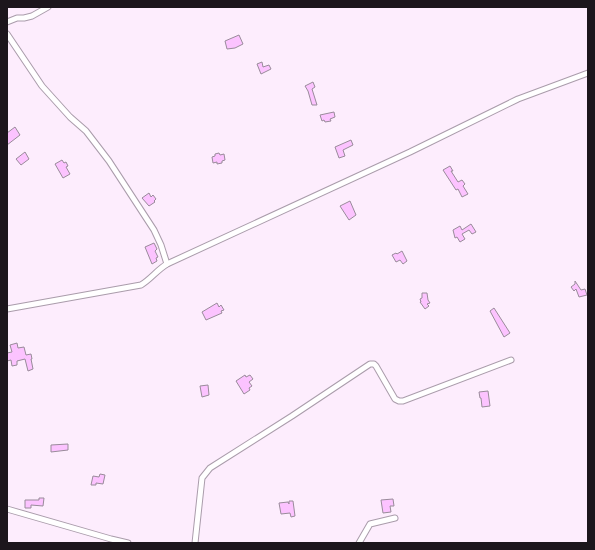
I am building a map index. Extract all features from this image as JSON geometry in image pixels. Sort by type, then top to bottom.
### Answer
[{"type":"street","points":[[7,22],[17,18],[32,16],[48,7]]},
{"type":"street","points":[[7,34],[42,86],[70,117],[86,131],[109,161],[154,230],[167,264]]},
{"type":"street","points":[[7,309],[141,284],[148,281],[159,268],[167,264],[410,152],[518,99],[588,73]]},
{"type":"street","points":[[195,543],[202,478],[205,473],[210,468],[292,416],[368,365],[372,364],[376,366],[395,399],[399,402],[510,360]]},
{"type":"street","points":[[7,510],[111,540],[128,543]]},
{"type":"street","points":[[359,543],[370,524],[395,518]]},
{"type":"building","points":[[239,35],[243,44],[235,48],[227,49],[225,41]]},
{"type":"building","points":[[262,62],[263,67],[269,65],[271,69],[261,74],[257,64]]},
{"type":"building","points":[[313,82],[315,87],[312,89],[317,105],[312,105],[305,86]]},
{"type":"building","points":[[334,112],[335,117],[330,119],[331,121],[322,121],[320,115]]},
{"type":"building","points":[[15,127],[20,135],[7,145],[7,133]]},
{"type":"building","points":[[351,140],[353,145],[343,150],[345,156],[339,158],[335,147]]},
{"type":"building","points":[[25,152],[29,159],[21,165],[16,159]]},
{"type":"building","points":[[219,153],[220,155],[224,154],[225,160],[222,161],[222,163],[213,163],[212,157]]},
{"type":"building","points":[[62,160],[64,163],[66,162],[68,166],[66,167],[70,174],[63,178],[55,164]]},
{"type":"building","points":[[450,166],[453,171],[451,171],[458,182],[462,180],[465,184],[463,186],[468,194],[462,197],[458,189],[456,190],[443,170]]},
{"type":"building","points":[[149,193],[151,197],[153,195],[156,199],[154,201],[155,202],[149,206],[142,198]]},
{"type":"building","points":[[350,201],[356,215],[349,220],[340,206]]},
{"type":"building","points":[[471,224],[476,232],[472,234],[469,230],[462,234],[465,239],[460,242],[457,237],[455,238],[453,230],[460,226],[462,230]]},
{"type":"building","points":[[154,243],[157,249],[155,251],[158,257],[156,258],[157,261],[152,264],[145,247]]},
{"type":"building","points":[[402,251],[407,261],[403,264],[400,260],[396,262],[392,255]]},
{"type":"building","points":[[575,281],[581,290],[585,289],[587,295],[579,297],[576,289],[574,291],[571,287],[575,284]]},
{"type":"building","points":[[422,293],[427,293],[430,303],[427,304],[429,306],[425,309],[420,302]]},
{"type":"building","points":[[217,303],[219,307],[221,305],[224,310],[221,311],[222,313],[206,320],[202,312]]},
{"type":"building","points":[[494,308],[510,333],[504,337],[490,311]]},
{"type":"building","points":[[17,343],[18,348],[24,347],[26,355],[31,354],[33,369],[28,371],[25,359],[17,361],[17,365],[12,366],[11,360],[7,361],[7,353],[12,352],[10,345]]},
{"type":"building","points":[[245,375],[246,377],[250,375],[253,379],[249,382],[252,386],[249,388],[250,390],[244,394],[236,381]]},
{"type":"building","points":[[208,385],[209,395],[202,397],[200,386]]},
{"type":"building","points":[[488,391],[490,406],[482,407],[479,392]]},
{"type":"building","points":[[68,444],[68,450],[51,452],[51,445]]},
{"type":"building","points":[[100,474],[105,475],[103,484],[96,483],[96,485],[91,485],[93,476],[99,477]]},
{"type":"building","points":[[39,498],[44,498],[43,506],[31,505],[31,508],[25,508],[25,500],[39,500]]},
{"type":"building","points":[[393,499],[394,506],[390,506],[391,512],[383,513],[381,500]]},
{"type":"building","points":[[289,501],[293,501],[295,516],[291,517],[290,513],[281,514],[279,503],[288,502],[289,504]]}]
